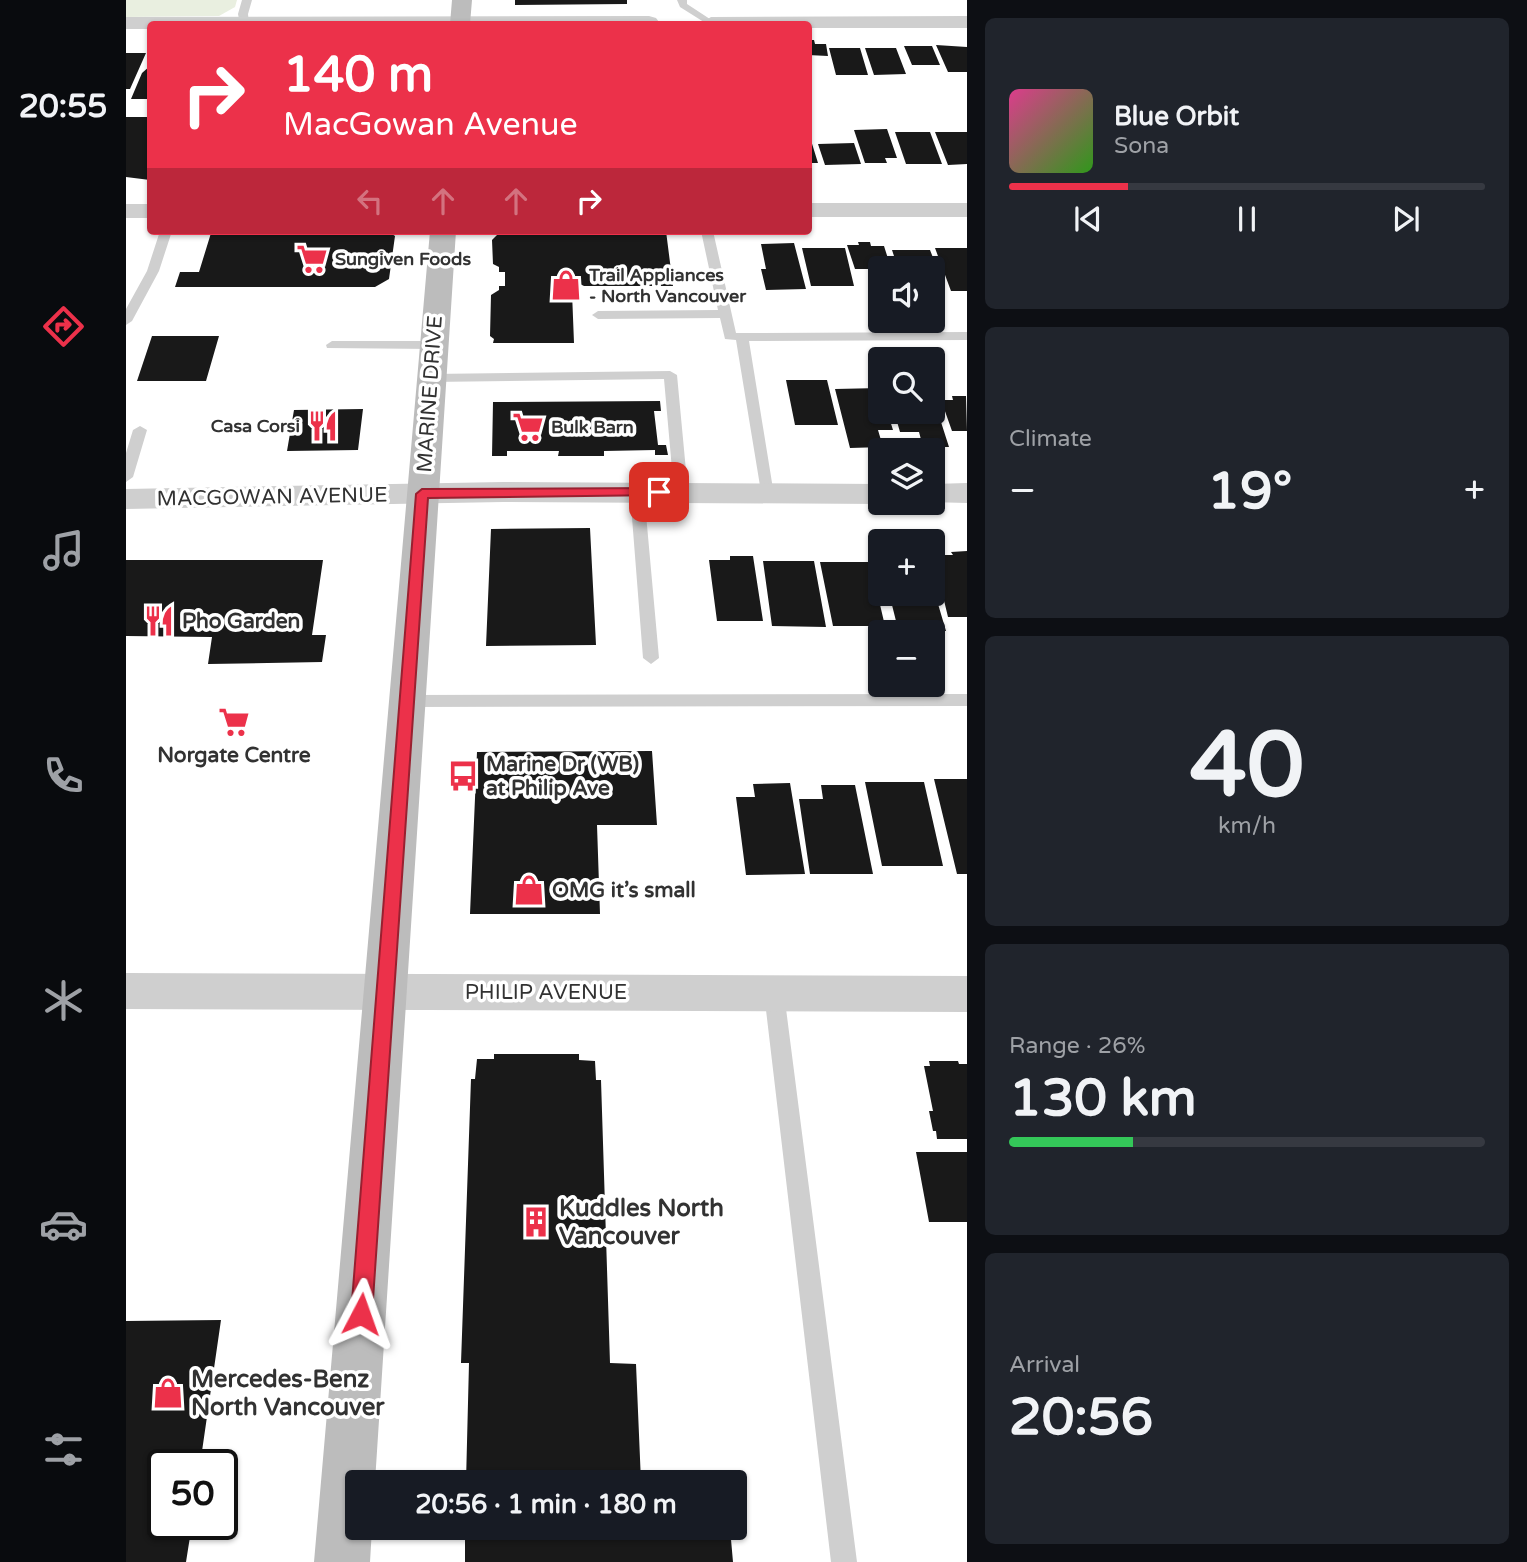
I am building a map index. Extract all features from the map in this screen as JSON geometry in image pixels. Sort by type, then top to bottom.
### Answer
[{"type":"main road","points":[[461,21],[462,0]]},
{"type":"main road","name":"MARINE DRIVE","points":[[342,1562],[443,235]]},
{"type":"street","points":[[812,23],[967,22]]},
{"type":"street","points":[[126,23],[147,23]]},
{"type":"street","points":[[812,210],[967,210]]},
{"type":"street","points":[[126,211],[147,211]]},
{"type":"street","name":"MACGOWAN AVENUE","points":[[126,499],[636,492],[868,494]]},
{"type":"street","points":[[945,494],[967,493]]},
{"type":"street","name":"PHILIP AVENUE","points":[[126,991],[967,994]]},
{"type":"lane","points":[[244,21],[243,14],[247,0]]},
{"type":"lane","points":[[682,0],[682,5],[708,21]]},
{"type":"lane","points":[[126,321],[153,271],[165,235]]},
{"type":"lane","points":[[708,235],[730,336],[967,336]]},
{"type":"lane","points":[[598,314],[726,314]]},
{"type":"lane","points":[[742,337],[767,495]]},
{"type":"lane","points":[[332,345],[433,345]]},
{"type":"lane","points":[[430,378],[670,375],[681,492]]},
{"type":"lane","points":[[126,477],[140,430]]},
{"type":"lane","points":[[636,492],[651,658]]},
{"type":"lane","points":[[407,701],[967,700]]},
{"type":"lane","points":[[774,993],[844,1562]]},
{"type":"green space","points":[[126,0],[237,0],[235,7],[219,16],[126,17]]},
{"type":"building","points":[[515,0],[627,0],[627,4],[515,5]]},
{"type":"building","points":[[812,40],[815,44],[826,44],[828,56],[812,55]]},
{"type":"building","points":[[936,45],[967,47],[967,72],[948,72]]},
{"type":"building","points":[[904,46],[932,46],[940,65],[912,65]]},
{"type":"building","points":[[829,48],[860,48],[868,75],[836,75]]},
{"type":"building","points":[[865,48],[896,48],[906,74],[874,75]]},
{"type":"building","points":[[126,53],[146,53],[130,89],[126,89]]},
{"type":"building","points":[[147,69],[147,99],[131,99],[142,73]]},
{"type":"building","points":[[126,117],[147,117],[147,180],[126,177]]},
{"type":"building","points":[[887,129],[897,158],[885,158],[887,163],[865,163],[854,130]]},
{"type":"building","points":[[895,132],[930,132],[942,164],[906,164]]},
{"type":"building","points":[[935,132],[967,132],[967,164],[948,165]]},
{"type":"building","points":[[854,143],[861,164],[825,165],[818,144]]},
{"type":"building","points":[[812,144],[818,163],[812,163]]},
{"type":"building","points":[[210,235],[395,236],[389,279],[375,287],[175,287],[180,272],[199,272]]},
{"type":"building","points":[[497,235],[667,235],[673,286],[580,284],[569,290],[572,292],[574,343],[493,343],[494,339],[490,336],[491,295],[499,290],[499,286],[505,286],[505,272],[499,272],[499,267],[493,264],[492,240]]},
{"type":"building","points":[[858,242],[870,242],[871,246],[884,246],[887,256],[868,256],[868,269],[855,269],[847,245],[859,245]]},
{"type":"building","points":[[794,243],[806,289],[766,290],[761,269],[766,269],[761,244]]},
{"type":"building","points":[[802,248],[845,248],[854,286],[811,286]]},
{"type":"building","points":[[935,248],[967,248],[967,291],[951,291],[945,275],[945,256],[938,256]]},
{"type":"building","points":[[892,250],[930,250],[932,256],[894,256]]},
{"type":"building","points":[[152,336],[219,336],[206,381],[137,381]]},
{"type":"building","points":[[786,380],[827,380],[838,425],[795,425]]},
{"type":"building","points":[[868,388],[868,424],[891,424],[893,430],[878,430],[880,438],[868,438],[868,447],[850,448],[835,389]]},
{"type":"building","points":[[952,396],[966,396],[967,431],[952,431],[945,411],[945,400],[953,400]]},
{"type":"building","points":[[660,401],[661,411],[654,411],[658,445],[666,445],[668,455],[655,455],[655,450],[604,451],[604,456],[558,456],[559,451],[507,451],[507,456],[492,456],[493,402]]},
{"type":"building","points":[[363,409],[358,450],[287,451],[294,410]]},
{"type":"building","points":[[898,424],[942,424],[949,447],[945,447],[945,438],[921,438],[919,432],[900,432]]},
{"type":"building","points":[[590,528],[596,645],[486,646],[491,529]]},
{"type":"building","points":[[967,551],[967,617],[948,617],[945,605],[945,555],[953,555],[951,552]]},
{"type":"building","points":[[730,556],[753,556],[763,621],[717,621],[709,560],[730,560]]},
{"type":"building","points":[[126,560],[323,560],[312,635],[326,635],[322,662],[208,664],[212,637],[126,636]]},
{"type":"building","points":[[763,561],[814,561],[826,627],[772,626]]},
{"type":"building","points":[[820,562],[868,562],[868,606],[880,606],[884,620],[868,620],[868,626],[833,626]]},
{"type":"building","points":[[892,606],[939,606],[943,620],[918,620],[896,620]]},
{"type":"building","points":[[652,751],[657,825],[597,825],[600,914],[470,914],[477,752]]},
{"type":"building","points":[[934,779],[967,779],[967,874],[957,874]]},
{"type":"building","points":[[865,782],[924,782],[943,866],[882,866]]},
{"type":"building","points":[[790,783],[805,874],[746,875],[736,797],[755,797],[753,784]]},
{"type":"building","points":[[821,785],[855,785],[873,874],[810,874],[799,799],[823,799]]},
{"type":"building","name":"Kuddles North Vancouver","points":[[494,1054],[579,1054],[579,1060],[595,1061],[596,1080],[601,1080],[610,1363],[636,1364],[640,1470],[466,1470],[469,1363],[461,1363],[471,1079],[475,1079],[477,1059],[494,1059]]},
{"type":"building","points":[[929,1061],[958,1061],[959,1064],[967,1064],[967,1139],[937,1139],[936,1131],[933,1131],[929,1111],[933,1111],[924,1066],[930,1066]]},
{"type":"building","points":[[916,1152],[967,1152],[967,1222],[929,1222]]},
{"type":"building","name":"Mercedes-Benz North Vancouver","points":[[221,1320],[202,1449],[147,1449],[147,1540],[189,1540],[186,1562],[126,1562],[126,1321]]},
{"type":"building","points":[[465,1540],[731,1540],[733,1562],[465,1562]]},
{"type":"place","name":"Sungiven Foods","points":[[312,259]]},
{"type":"place","name":"Trail Appliances - North Vancouver","points":[[566,285]]},
{"type":"place","name":"Casa Corsi","points":[[323,426]]},
{"type":"place","name":"Bulk Barn","points":[[528,427]]},
{"type":"place","name":"Pho Garden","points":[[159,621]]},
{"type":"place","name":"Norgate Centre","points":[[234,722]]},
{"type":"place","name":"Marine Dr (WB) at Philip Ave","points":[[463,776]]},
{"type":"place","name":"OMG it’s small","points":[[529,890]]},
{"type":"place","name":"Kuddles North Vancouver","points":[[536,1222]]},
{"type":"place","name":"Mercedes-Benz North Vancouver","points":[[168,1393]]},
{"type":"route","points":[[361,1314],[422,494],[659,492]]}]
